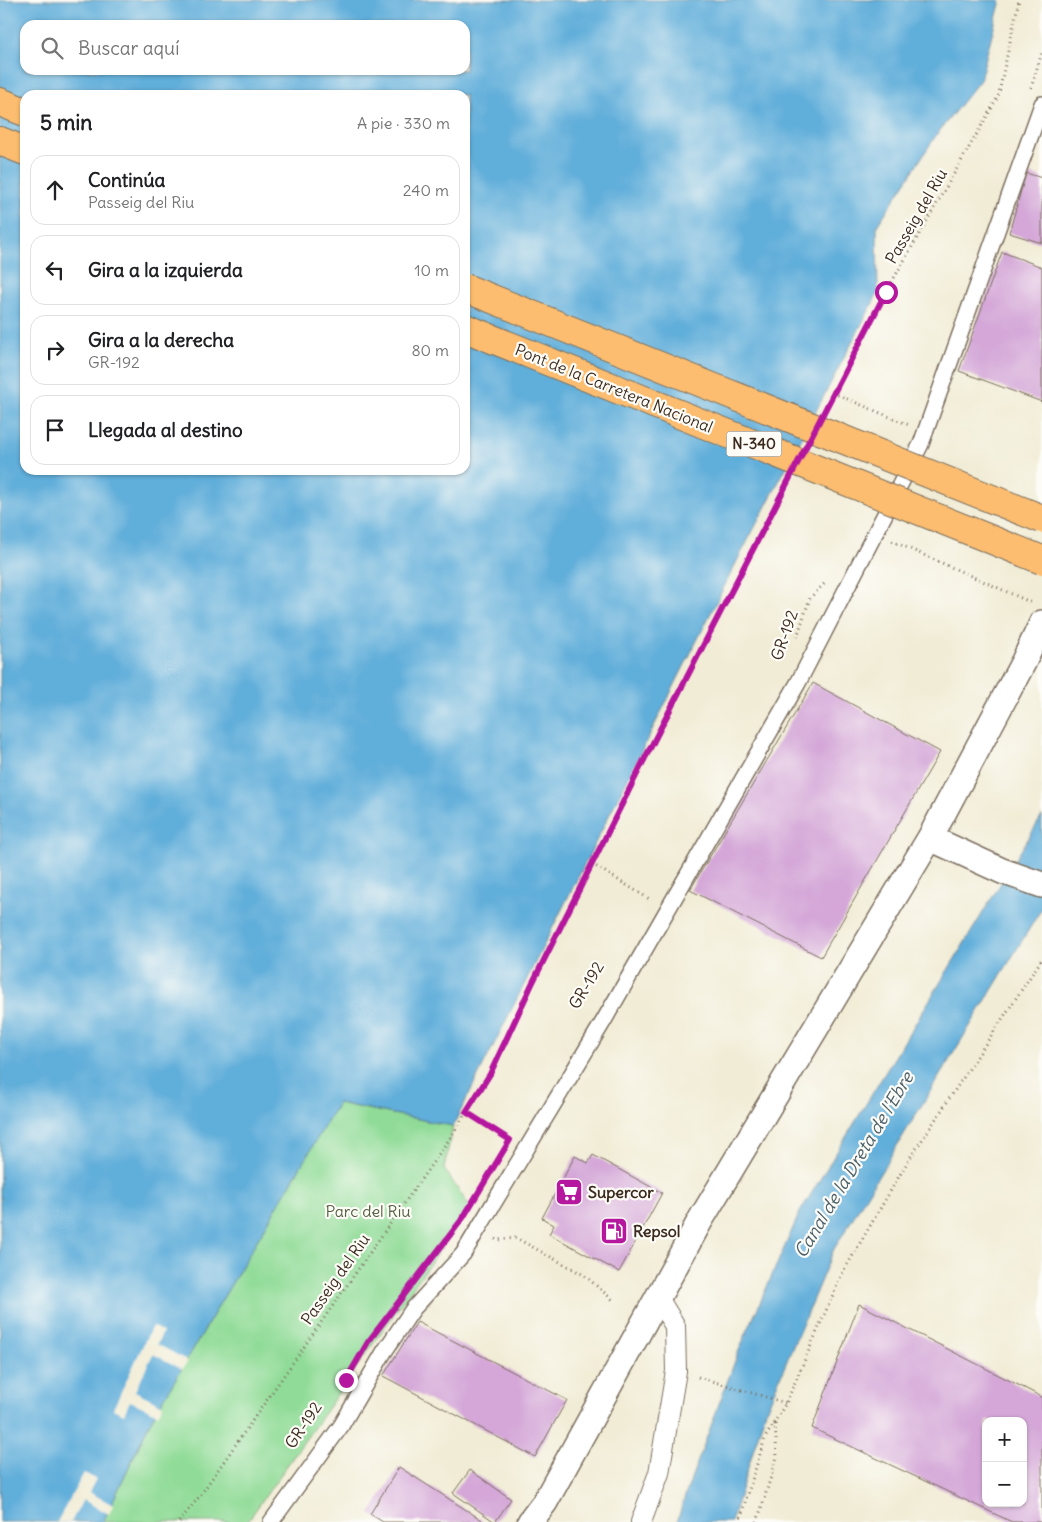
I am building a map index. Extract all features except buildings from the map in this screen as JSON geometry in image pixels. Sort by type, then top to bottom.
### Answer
[{"type":"highway","points":[[0,102],[20,110]]},
{"type":"highway","points":[[0,141],[20,149]]},
{"type":"highway","name":"N-340","points":[[470,290],[1042,519]]},
{"type":"highway","name":"Pont de la Carretera Nacional","points":[[470,330],[1042,560]]},
{"type":"street","points":[[271,1522],[341,1426],[384,1352],[413,1309],[463,1254],[608,1014],[798,683],[921,444],[1042,104]]},
{"type":"street","points":[[530,1522],[545,1502],[749,1137],[930,838],[1024,661],[1038,613]]},
{"type":"street","points":[[930,838],[1002,871],[1042,885]]},
{"type":"street","points":[[641,1522],[659,1473],[676,1371],[675,1326],[658,1298]]},
{"type":"path","name":"Passeig del Riu","points":[[824,410],[886,292],[998,97],[1019,0]]},
{"type":"path","points":[[833,393],[925,432]]},
{"type":"path","name":"Passeig del Riu","points":[[179,1522],[199,1497],[466,1112],[490,1074],[532,984],[592,864],[790,477]]},
{"type":"path","points":[[875,534],[1038,613]]},
{"type":"path","name":"GR-192","points":[[796,639],[810,598],[827,580]]},
{"type":"path","points":[[592,864],[668,910]]},
{"type":"path","points":[[651,900],[656,892]]},
{"type":"path","points":[[739,1522],[765,1438],[786,1403],[847,1266],[908,1160],[1042,958]]},
{"type":"path","points":[[466,1112],[526,1150]]},
{"type":"path","points":[[505,1148],[510,1140]]},
{"type":"path","points":[[479,1227],[497,1240],[516,1238],[537,1249],[584,1275],[613,1300]]},
{"type":"path","points":[[720,1384],[786,1403]]},
{"type":"path","points":[[757,1522],[777,1457],[775,1422]]},
{"type":"green space","name":"Parc del Riu","points":[[338,1103],[453,1126],[444,1169],[470,1207],[247,1522],[103,1522],[149,1424]]},
{"type":"water","points":[[0,0],[1001,0],[980,80],[937,134],[877,226],[878,293],[734,567],[453,1126],[338,1103],[149,1424],[103,1522],[0,1522]]},
{"type":"water","name":"Canal de la Dreta de l'Ebre","points":[[1042,816],[1042,908],[834,1249],[765,1413],[731,1522],[677,1522],[739,1350],[800,1212]]},
{"type":"pier","points":[[152,1326],[163,1332],[157,1344],[188,1361],[182,1369],[153,1354],[135,1391],[163,1405],[158,1414],[130,1401],[124,1414],[113,1409]]},
{"type":"pier","points":[[84,1473],[96,1479],[89,1492],[113,1505],[109,1514],[83,1500],[71,1522],[57,1522]]},
{"type":"place","name":"Supercor","points":[[569,1192]]},
{"type":"place","name":"Repsol","points":[[614,1231]]},
{"type":"route","points":[[346,1380],[368,1342],[463,1218],[510,1140],[466,1112],[490,1074],[532,984],[643,762],[886,292]]}]
